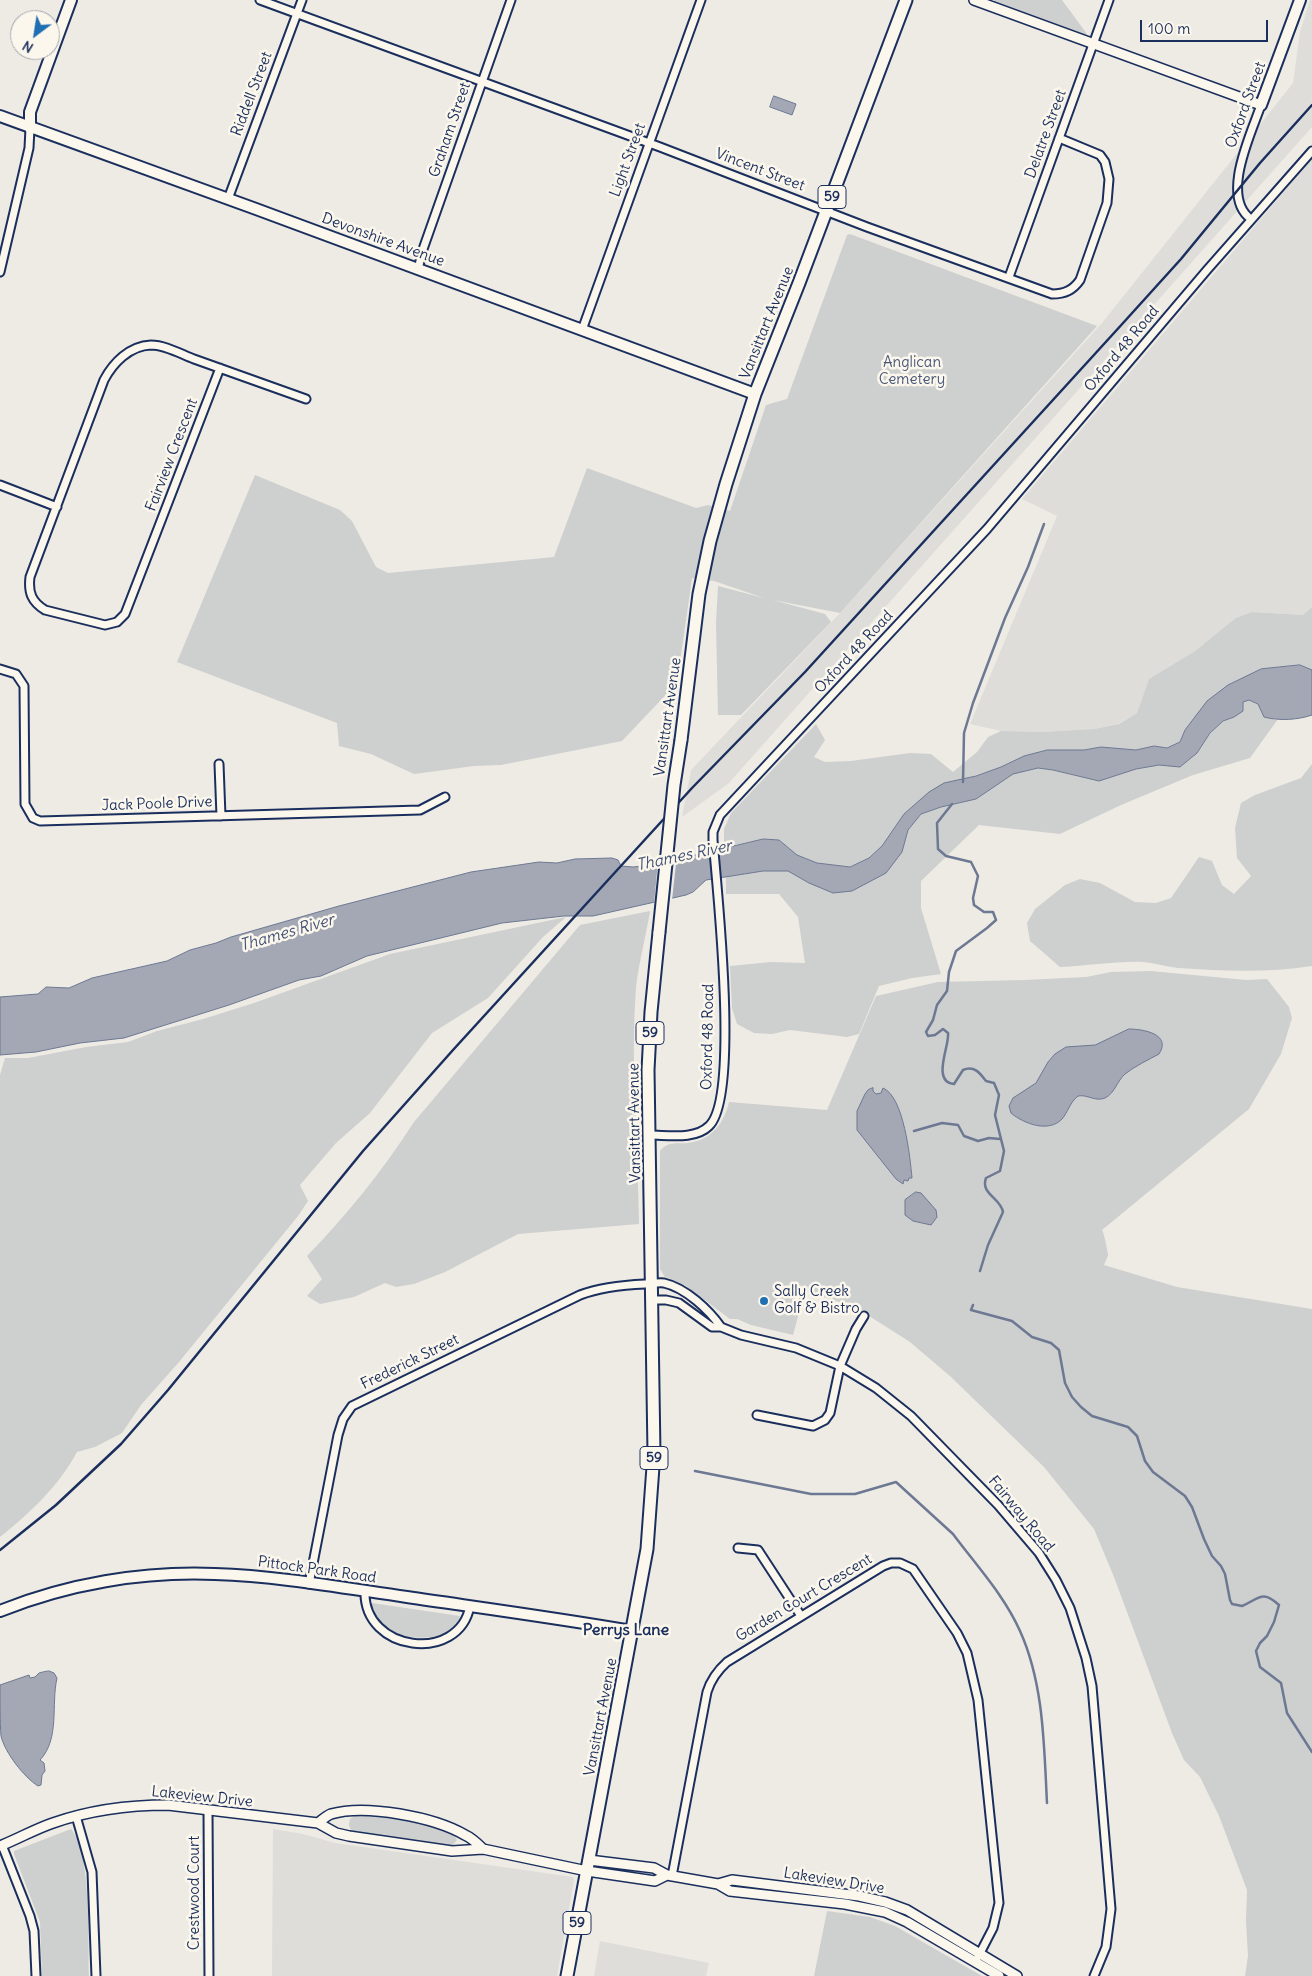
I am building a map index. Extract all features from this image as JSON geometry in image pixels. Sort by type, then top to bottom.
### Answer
[{"type":"main road","points":[[30,128],[30,112],[71,0]]},
{"type":"main road","name":"Vansittart Avenue","points":[[566,1976],[647,1549],[653,1490],[648,1070],[650,1031],[674,785],[699,594],[710,541],[755,394],[906,0]]},
{"type":"main road","name":"Oxford Street","points":[[1261,105],[1300,0]]},
{"type":"main road","name":"Devonshire Avenue","points":[[0,116],[755,394]]},
{"type":"main road","name":"Pittock Park Road","points":[[0,1611],[61,1592],[105,1581],[139,1576],[214,1574],[309,1584],[632,1631]]},
{"type":"street","name":"Vincent Street","points":[[260,0],[1052,294],[1058,294],[1073,288],[1080,280],[1107,203],[1109,178],[1105,162],[1100,155],[1059,138]]},
{"type":"street","name":"Riddell Street","points":[[228,199],[302,0]]},
{"type":"street","name":"Graham Street","points":[[418,270],[422,252],[511,0]]},
{"type":"street","name":"Light Street","points":[[582,330],[701,0]]},
{"type":"street","points":[[974,0],[1261,105]]},
{"type":"street","name":"Delatre Street","points":[[1008,277],[1109,0]]},
{"type":"street","name":"Oxford Street","points":[[1251,219],[1243,213],[1239,202],[1238,179],[1240,166],[1261,105]]},
{"type":"street","points":[[0,272],[29,148],[30,128]]},
{"type":"street","name":"Oxford 48 Road","points":[[650,1135],[690,1135],[701,1132],[710,1126],[717,1114],[721,1093],[725,1021],[713,840],[713,832],[720,815],[987,529],[1251,219],[1312,151]]},
{"type":"street","name":"Fairview Crescent","points":[[150,345],[220,368],[127,611],[117,622],[99,624],[54,613],[36,605],[29,587],[30,578],[104,380],[116,362],[128,353],[150,345]]},
{"type":"street","points":[[220,368],[306,399]]},
{"type":"street","points":[[0,485],[57,507]]},
{"type":"street","name":"Jack Poole Drive","points":[[0,669],[16,674],[24,686],[25,804],[33,818],[40,821],[420,810],[445,797]]},
{"type":"street","points":[[219,764],[221,816]]},
{"type":"street","name":"Fairway Road","points":[[652,1284],[662,1283],[681,1291],[712,1314],[721,1327]]},
{"type":"street","name":"Frederick Street","points":[[309,1584],[338,1435],[343,1419],[352,1406],[580,1295],[628,1284],[652,1284]]},
{"type":"street","name":"Fairway Road","points":[[652,1300],[666,1300],[678,1303],[712,1327],[721,1327],[741,1335],[796,1348],[840,1366],[876,1388],[911,1416],[1030,1540],[1056,1580],[1070,1608],[1085,1651],[1092,1686],[1111,1904],[1106,1947],[1094,1976]]},
{"type":"street","points":[[757,1415],[806,1425],[820,1424],[830,1413],[840,1366],[856,1329],[864,1316]]},
{"type":"street","points":[[738,1548],[758,1550],[801,1616]]},
{"type":"street","name":"Garden Court Crescent","points":[[669,1875],[707,1692],[718,1670],[727,1662],[887,1564],[900,1563],[910,1567],[917,1573],[963,1643],[973,1672],[978,1700],[998,1887],[997,1917],[977,1958]]},
{"type":"street","points":[[365,1592],[366,1607],[376,1625],[389,1636],[414,1644],[433,1642],[450,1636],[464,1623],[470,1606]]},
{"type":"street","name":"Lakeview Drive","points":[[1,1846],[52,1823],[76,1816],[144,1804],[318,1823],[336,1833],[359,1838],[452,1851],[483,1849],[588,1865],[655,1881],[669,1875],[718,1884],[732,1880],[859,1896],[885,1902],[907,1910],[977,1958],[999,1976]]},
{"type":"street","name":"Crestwood Court","points":[[208,1810],[209,1976]]},
{"type":"street","name":"Lakeview Drive","points":[[318,1823],[331,1814],[356,1811],[417,1817],[459,1831],[483,1849]]},
{"type":"street","points":[[76,1816],[92,1872],[96,1976]]},
{"type":"street","points":[[1,1846],[30,1916],[34,1931],[36,1976]]},
{"type":"street","name":"Lakeview Drive","points":[[977,1958],[1017,1976]]},
{"type":"shaded area","points":[[1310,0],[1312,0],[1312,127],[728,784],[682,817],[691,770],[840,613],[1102,323],[1293,83],[1300,32]]},
{"type":"shaded area","points":[[1312,159],[1312,607],[1303,615],[1253,612],[1236,619],[1195,651],[1149,679],[1137,713],[1118,724],[1094,729],[1042,732],[1001,731],[970,724],[1057,516],[1022,499]]},
{"type":"shaded area","points":[[273,1829],[303,1834],[335,1843],[573,1877],[557,1976],[272,1976]]},
{"type":"shaded area","points":[[600,1941],[709,1963],[706,1976],[594,1976]]},
{"type":"green space","points":[[994,0],[1062,0],[1087,34],[1080,34],[994,2]]},
{"type":"green space","name":"Anglican Cemetery","points":[[850,234],[1097,326],[840,613],[773,600],[825,614],[831,622],[741,715],[718,715],[716,623],[718,586],[764,598],[714,581],[692,578],[677,683],[622,741],[501,765],[474,766],[414,774],[371,754],[339,746],[337,723],[177,662],[255,475],[340,510],[352,521],[376,567],[388,573],[554,557],[587,468],[696,508],[708,505],[730,511],[766,405],[787,399],[847,235]]},
{"type":"green space","points":[[1312,607],[1312,670],[1300,665],[1185,730],[1180,742],[1167,748],[1154,746],[1136,750],[1101,747],[1084,750],[1047,750],[1024,756],[1001,767],[962,780],[904,814],[882,846],[869,858],[849,867],[817,863],[797,855],[779,840],[763,839],[724,847],[724,829],[731,813],[816,724],[825,740],[814,757],[825,762],[851,761],[910,753],[931,754],[953,772],[977,752],[988,737],[1001,731],[1042,732],[1094,729],[1119,724],[1137,713],[1149,679],[1195,651],[1236,618],[1252,612],[1303,615]]},
{"type":"green space","points":[[1249,700],[1258,704],[1275,720],[1278,719],[1250,758],[1193,775],[1121,805],[1060,834],[979,825],[921,881],[921,908],[941,974],[912,978],[879,986],[859,1034],[847,1037],[790,1030],[772,1034],[754,1033],[737,1024],[732,1008],[730,966],[771,962],[805,963],[798,917],[779,894],[726,894],[726,876],[763,871],[788,871],[809,883],[902,852],[908,830],[921,814],[976,799],[1013,774],[1038,768],[1099,781],[1136,769],[1159,765],[1180,767],[1196,753],[1217,726],[1234,717],[1243,702]]},
{"type":"green space","points":[[1312,764],[1312,966],[1278,970],[1228,971],[1178,968],[1133,962],[1060,967],[1030,941],[1027,923],[1035,909],[1065,885],[1080,879],[1100,883],[1135,902],[1156,903],[1171,898],[1199,857],[1212,861],[1222,885],[1234,894],[1251,876],[1237,858],[1235,828],[1241,803],[1255,795],[1301,778]]},
{"type":"green space","points":[[650,911],[637,978],[634,1017],[639,1224],[518,1234],[445,1272],[414,1284],[396,1287],[385,1283],[354,1297],[320,1304],[307,1296],[322,1279],[307,1256],[336,1225],[377,1175],[414,1122],[580,925]]},
{"type":"green space","points":[[566,917],[543,937],[488,998],[432,1033],[370,1113],[336,1143],[300,1185],[308,1201],[298,1216],[179,1362],[141,1405],[122,1433],[95,1447],[77,1452],[61,1477],[43,1499],[0,1537],[0,1075],[5,1058],[28,1058],[86,1047],[128,1042],[157,1031],[254,1003],[390,954]]},
{"type":"green space","points":[[1151,971],[1246,980],[1267,979],[1289,1007],[1292,1018],[1281,1054],[1249,1109],[1102,1230],[1108,1254],[1104,1265],[1177,1287],[1312,1309],[1312,1976],[1245,1976],[1248,1956],[1247,1890],[1219,1816],[1200,1777],[1184,1760],[1172,1733],[1114,1577],[1094,1529],[1044,1467],[951,1377],[910,1342],[855,1307],[805,1291],[793,1335],[751,1325],[737,1319],[730,1319],[686,1286],[665,1277],[660,1269],[660,1151],[669,1144],[688,1143],[710,1134],[724,1117],[729,1102],[827,1110],[876,996],[938,982],[1086,977],[1111,972]]},
{"type":"green space","points":[[372,1603],[460,1616],[453,1627],[442,1634],[412,1637],[396,1633],[384,1626],[375,1616]]},
{"type":"green space","points":[[365,1815],[430,1825],[452,1834],[457,1840],[452,1846],[351,1830],[349,1827],[350,1819],[354,1816]]},
{"type":"green space","points":[[71,1829],[78,1841],[86,1878],[89,1976],[42,1976],[40,1922],[14,1851]]},
{"type":"green space","points":[[827,1911],[870,1917],[895,1926],[982,1976],[814,1976]]},
{"type":"water","points":[[774,96],[796,104],[792,115],[770,107]]},
{"type":"water","name":"Thames River","points":[[1300,665],[1312,670],[1312,715],[1288,719],[1264,717],[1258,704],[1249,700],[1243,702],[1243,711],[1223,721],[1210,733],[1197,753],[1180,767],[1159,765],[1136,769],[1099,781],[1038,768],[1013,774],[976,799],[921,814],[908,830],[902,852],[886,873],[852,891],[833,893],[809,883],[788,871],[763,871],[706,880],[693,892],[686,895],[593,916],[564,916],[502,923],[367,956],[321,976],[299,980],[229,1005],[124,1038],[80,1043],[36,1052],[0,1055],[0,997],[38,994],[46,987],[69,988],[92,978],[167,961],[190,950],[231,937],[339,906],[471,872],[539,862],[557,863],[575,859],[612,858],[618,860],[621,866],[653,865],[763,839],[779,840],[797,855],[817,863],[850,867],[869,858],[882,846],[904,814],[929,792],[944,783],[976,776],[1024,756],[1047,750],[1084,750],[1101,747],[1136,750],[1154,746],[1167,748],[1180,742],[1185,730],[1207,701],[1228,685],[1261,669]]},
{"type":"water","points":[[1129,1029],[1154,1034],[1159,1037],[1162,1047],[1159,1054],[1125,1074],[1108,1096],[1098,1099],[1078,1096],[1062,1119],[1050,1126],[1023,1121],[1011,1113],[1009,1106],[1013,1098],[1036,1083],[1055,1054],[1066,1047],[1095,1045]]},
{"type":"water","points":[[873,1088],[876,1094],[881,1093],[883,1088],[890,1094],[901,1115],[905,1128],[912,1178],[909,1178],[908,1181],[904,1180],[903,1184],[896,1179],[857,1130],[857,1111],[865,1094]]},
{"type":"water","points":[[916,1192],[921,1193],[936,1210],[937,1217],[931,1225],[913,1221],[905,1215],[905,1200]]},
{"type":"water","points":[[49,1671],[54,1673],[57,1678],[53,1732],[46,1752],[40,1760],[44,1763],[45,1771],[42,1775],[41,1785],[38,1786],[16,1764],[3,1743],[1,1736],[0,1685],[29,1675],[30,1678],[35,1677],[39,1673]]},
{"type":"pier","points":[[677,855],[672,900],[654,904],[658,861]]},
{"type":"waterway","points":[[963,782],[964,733],[973,703],[1005,618],[1028,567],[1044,524]]},
{"type":"waterway","points":[[952,804],[937,823],[938,849],[946,856],[971,862],[978,876],[973,898],[974,905],[984,912],[993,912],[996,920],[956,951],[949,972],[947,991],[937,1005],[933,1020],[926,1032],[928,1036],[935,1035],[943,1029],[948,1033],[943,1062],[944,1077],[947,1082],[954,1084],[963,1070],[970,1068],[979,1073],[986,1081],[994,1083],[999,1095],[995,1115],[1004,1151],[1000,1171],[986,1178],[985,1183],[988,1192],[999,1203],[1003,1212],[988,1245],[980,1271]]},
{"type":"waterway","points":[[914,1131],[942,1123],[958,1125],[964,1136],[978,1141],[989,1138],[1000,1139]]},
{"type":"waterway","points":[[973,1305],[971,1310],[1012,1321],[1032,1337],[1051,1343],[1059,1350],[1065,1383],[1072,1397],[1081,1407],[1092,1416],[1128,1427],[1137,1436],[1145,1461],[1153,1472],[1185,1496],[1192,1507],[1212,1556],[1225,1574],[1232,1604],[1242,1606],[1264,1596],[1279,1605],[1274,1622],[1256,1651],[1260,1667],[1281,1683],[1287,1713],[1312,1752]]},
{"type":"waterway","points":[[695,1471],[811,1494],[855,1494],[896,1482],[953,1534],[1006,1605],[1028,1651],[1034,1672],[1041,1715],[1047,1803]]},
{"type":"railway","points":[[0,1550],[56,1505],[121,1444],[168,1390],[363,1151],[692,788],[805,672],[1124,322],[1181,259],[1260,163],[1312,105]]},
{"type":"place","name":"Sally Creek Golf & Bistro","points":[[764,1301]]},
{"type":"district","name":"Perrys Lane","points":[[626,1630]]}]
